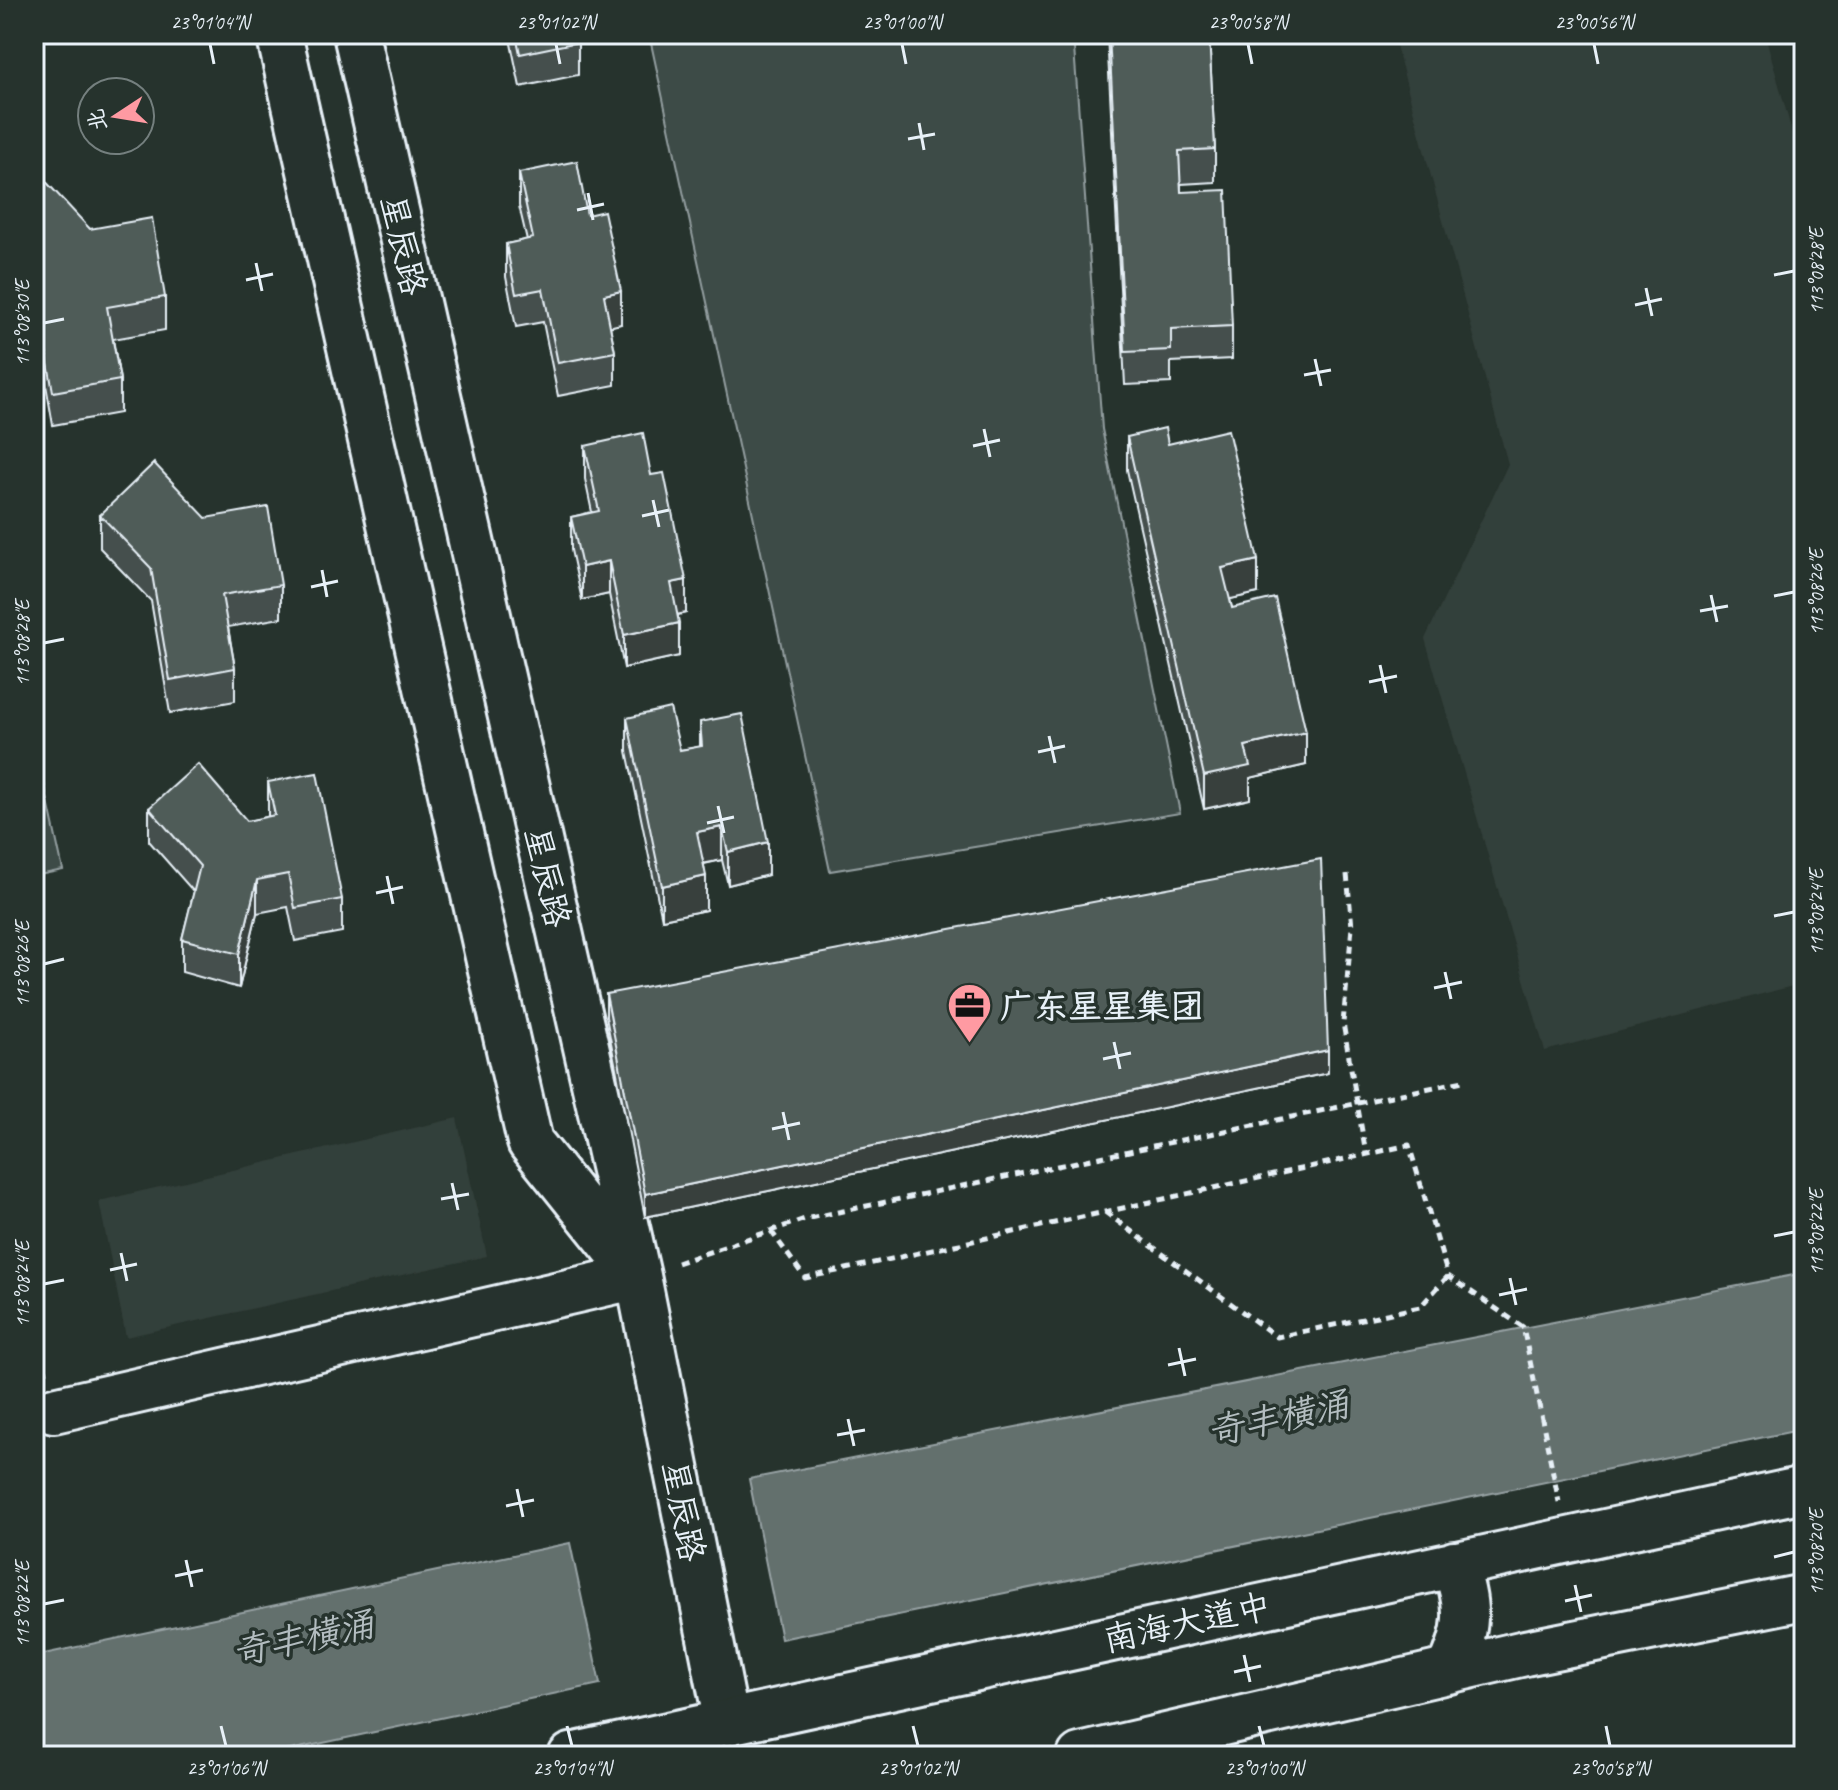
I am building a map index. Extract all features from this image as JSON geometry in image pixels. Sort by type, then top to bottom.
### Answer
[{"type":"main road","points":[[54,1410],[638,1276],[530,1142],[279,34]]},
{"type":"main road","name":"星辰路","points":[[356,34],[638,1276],[727,1723]]},
{"type":"main road","name":"南海大道中","points":[[571,1756],[1804,1489]]},
{"type":"main road","points":[[1449,1671],[1465,1639],[1464,1589],[1454,1564]]},
{"type":"main road","points":[[1080,1756],[1449,1671],[1804,1597]]},
{"type":"path","points":[[1347,874],[1352,927],[1343,1023],[1366,1154]]},
{"type":"path","points":[[638,1276],[805,1219],[1463,1081]]},
{"type":"path","points":[[771,1231],[805,1278],[1409,1145],[1448,1276],[1523,1327],[1551,1468]]},
{"type":"path","points":[[1104,1212],[1277,1337],[1420,1307],[1448,1276]]},
{"type":"path","points":[[34,1315],[54,1410]]},
{"type":"shaded area","points":[[649,34],[1073,34],[1102,429],[1180,813],[830,871]]},
{"type":"shaded area","points":[[1393,34],[1765,34],[1804,176],[1804,983],[1545,1051],[1425,639],[1508,464]]},
{"type":"shaded area","points":[[34,738],[63,870],[34,876]]},
{"type":"shaded area","points":[[457,1118],[487,1256],[126,1337],[99,1201]]},
{"type":"water","name":"奇丰横涌","points":[[1804,1273],[1804,1429],[781,1639],[749,1479]]},
{"type":"water","name":"奇丰横涌","points":[[570,1543],[600,1684],[262,1756],[34,1756],[34,1656]]},
{"type":"building","points":[[516,34],[577,34],[578,42],[520,54]]},
{"type":"building","points":[[1109,34],[1209,34],[1215,149],[1179,151],[1181,192],[1226,190],[1232,326],[1171,329],[1171,350],[1125,352]]},
{"type":"building","points":[[577,161],[587,215],[604,211],[621,291],[604,295],[615,352],[558,363],[543,289],[516,294],[506,244],[533,238],[519,173]]},
{"type":"building","points":[[38,173],[90,229],[152,218],[165,297],[107,307],[120,380],[53,392],[34,283],[34,177]]},
{"type":"building","points":[[1165,428],[1168,444],[1228,430],[1258,560],[1222,568],[1232,608],[1275,598],[1306,732],[1245,746],[1250,766],[1204,776],[1127,437]]},
{"type":"building","points":[[643,433],[651,475],[664,473],[686,580],[671,583],[679,623],[624,635],[609,561],[582,567],[571,517],[599,511],[585,446]]},
{"type":"building","points":[[154,463],[206,518],[268,507],[281,585],[222,595],[235,668],[170,680],[151,568],[100,515]]},
{"type":"building","points":[[670,708],[680,750],[702,746],[700,722],[742,714],[768,842],[728,852],[722,827],[697,832],[706,876],[662,886],[627,718]]},
{"type":"building","points":[[198,764],[247,821],[275,815],[268,782],[317,773],[342,899],[295,908],[288,874],[257,880],[239,954],[182,939],[200,866],[149,808]]},
{"type":"building","name":"广东星星集团","points":[[1321,859],[1328,1050],[645,1194],[606,994]]},
{"type":"place","name":"广东星星集团","points":[[969,1045]]}]
